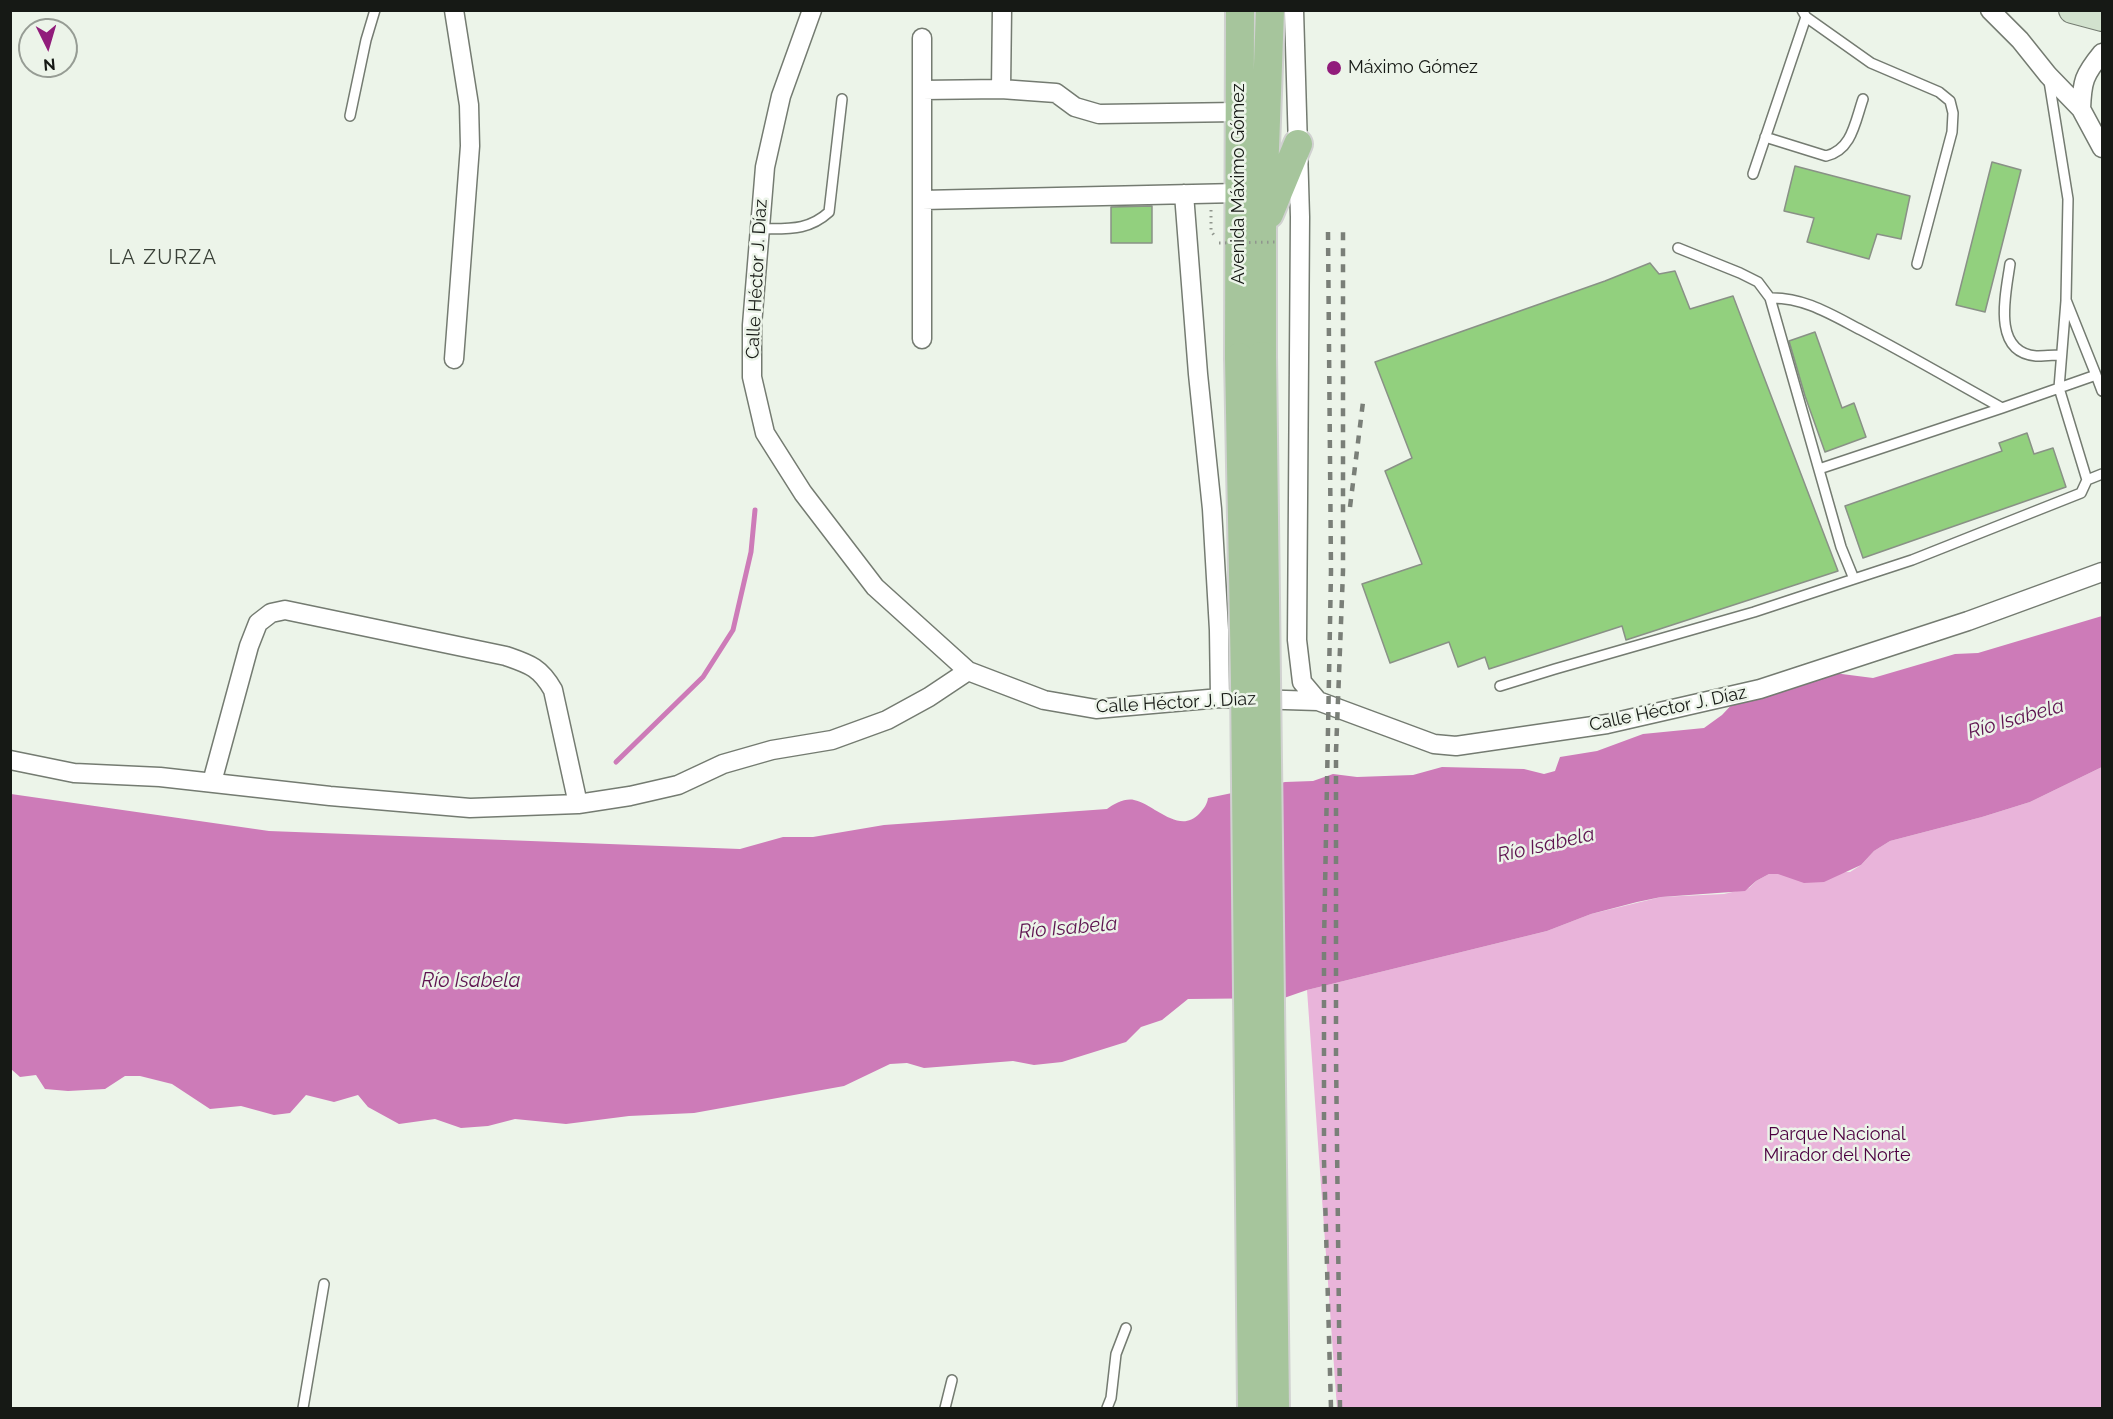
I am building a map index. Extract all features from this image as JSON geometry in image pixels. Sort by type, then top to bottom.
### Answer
[{"type":"main road","name":"Avenida Máximo Gómez","points":[[1240,10],[1238,193],[1250,357]]},
{"type":"main road","name":"Avenida Máximo Gómez","points":[[1250,357],[1269,236],[1270,10]]},
{"type":"main road","points":[[2072,10],[2103,18]]},
{"type":"main road","points":[[1269,236],[1298,144]]},
{"type":"main road","points":[[1250,357],[1245,681],[1252,1408]]},
{"type":"main road","points":[[1250,357],[1275,1408]]},
{"type":"street","points":[[454,10],[469,105],[470,146],[454,359]]},
{"type":"street","name":"Calle Héctor J. Díaz","points":[[812,10],[781,96],[765,167],[758,229],[752,325],[753,378],[765,433],[803,493],[875,587],[968,671],[1044,700],[1096,709],[1220,698],[1318,701],[1434,744],[1456,746],[1607,724],[1760,689],[1968,621],[2103,572]]},
{"type":"street","points":[[1000,89],[1002,10]]},
{"type":"street","points":[[1294,10],[1300,217],[1298,640],[1302,682],[1318,701]]},
{"type":"street","points":[[1990,10],[2020,40],[2048,75],[2081,110],[2103,148]]},
{"type":"street","points":[[922,38],[922,339]]},
{"type":"street","points":[[2081,110],[2082,84],[2092,65],[2103,53]]},
{"type":"street","points":[[922,90],[1000,89],[1056,93],[1075,107],[1099,114],[1238,112]]},
{"type":"street","points":[[922,200],[1238,193]]},
{"type":"street","points":[[1184,194],[1198,374],[1212,509],[1219,630],[1220,698]]},
{"type":"street","points":[[212,782],[249,646],[258,623],[271,613],[285,610],[506,656],[530,664],[544,674],[553,690],[578,804]]},
{"type":"street","points":[[10,760],[74,773],[160,777],[330,796],[470,808],[578,804],[630,796],[678,785],[723,764],[772,750],[832,740],[887,720],[929,697],[968,671]]},
{"type":"lane","points":[[350,116],[366,40],[375,10]]},
{"type":"lane","points":[[1754,174],[1804,14],[1871,63],[1939,92],[1950,101],[1953,113],[1952,132],[1917,264]]},
{"type":"lane","points":[[1500,686],[1754,612],[1912,560],[2081,494],[2087,480],[2059,388],[2066,300],[2068,199],[2048,75]]},
{"type":"lane","points":[[758,229],[802,228],[819,221],[829,212],[842,99]]},
{"type":"lane","points":[[1765,137],[1826,156],[1835,154],[1846,145],[1863,99]]},
{"type":"lane","points":[[1677,248],[1758,282],[1770,298],[1841,547],[1854,579]]},
{"type":"lane","points":[[2010,264],[2003,319],[2007,335],[2019,349],[2034,356],[2060,355]]},
{"type":"lane","points":[[1770,298],[1783,298],[1810,304],[1886,343],[2002,408]]},
{"type":"lane","points":[[2066,300],[2103,391]]},
{"type":"lane","points":[[1819,469],[2096,375]]},
{"type":"lane","points":[[2087,480],[2103,474]]},
{"type":"lane","points":[[303,1408],[324,1284]]},
{"type":"lane","points":[[1107,1408],[1111,1398],[1116,1354],[1126,1328]]},
{"type":"lane","points":[[945,1408],[952,1380]]},
{"type":"path","points":[[1219,243],[1269,236]]},
{"type":"green space","name":"Parque Nacional Mirador del Norte","points":[[2102,767],[2102,1408],[1337,1408],[1307,990],[1547,931],[1591,914],[1661,897],[1724,894],[1749,888],[1769,874],[1850,872],[1861,865],[1874,851],[1890,841],[2030,802]]},
{"type":"water","name":"Río Isabela","points":[[2102,616],[2102,767],[2030,802],[1890,841],[1874,851],[1861,865],[1824,882],[1804,883],[1778,874],[1769,874],[1756,881],[1745,891],[1661,897],[1637,902],[1591,914],[1547,931],[1307,990],[1284,998],[1188,999],[1162,1020],[1141,1027],[1126,1042],[1062,1062],[1034,1065],[1013,1061],[924,1068],[907,1063],[890,1064],[844,1086],[694,1113],[629,1116],[566,1124],[515,1119],[488,1126],[461,1128],[435,1119],[399,1124],[368,1107],[358,1095],[334,1102],[306,1095],[290,1113],[274,1115],[241,1106],[210,1109],[172,1084],[140,1076],[125,1076],[105,1089],[68,1091],[45,1089],[36,1075],[20,1077],[11,1069],[11,794],[269,831],[740,849],[783,837],[813,837],[884,825],[1107,809],[1127,800],[1142,803],[1175,820],[1183,821],[1191,820],[1199,814],[1208,798],[1285,782],[1313,781],[1333,774],[1357,777],[1413,775],[1442,767],[1524,769],[1544,774],[1555,771],[1560,757],[1597,751],[1643,734],[1704,728],[1722,715],[1738,698],[1834,673],[1873,678],[1955,654],[1978,653]]},
{"type":"building","points":[[1992,162],[2021,170],[1985,312],[1956,305]]},
{"type":"building","points":[[1795,166],[1910,196],[1901,239],[1877,234],[1869,259],[1807,242],[1814,218],[1784,211]]},
{"type":"building","points":[[1152,206],[1152,243],[1111,243],[1111,207]]},
{"type":"building","points":[[1650,263],[1659,274],[1675,271],[1690,309],[1733,296],[1838,571],[1626,640],[1622,626],[1489,669],[1485,657],[1458,667],[1449,642],[1390,663],[1362,584],[1422,564],[1385,471],[1412,458],[1375,362]]},
{"type":"building","points":[[1815,332],[1842,408],[1854,403],[1866,437],[1825,452],[1789,341]]},
{"type":"building","points":[[2027,433],[2034,454],[2053,448],[2066,487],[1863,558],[1845,506],[2002,451],[1999,443]]},
{"type":"waterway","points":[[616,762],[703,677],[733,630],[751,552],[755,510]]},
{"type":"railway","points":[[1328,232],[1331,571],[1324,942],[1324,1160],[1331,1408]]},
{"type":"railway","points":[[1340,1408],[1336,1055],[1336,752],[1343,571],[1343,232]]},
{"type":"railway","points":[[1350,507],[1363,402]]},
{"type":"place","name":"Máximo Gómez","points":[[1334,68]]},
{"type":"district","name":"LA ZURZA","points":[[163,258]]}]
